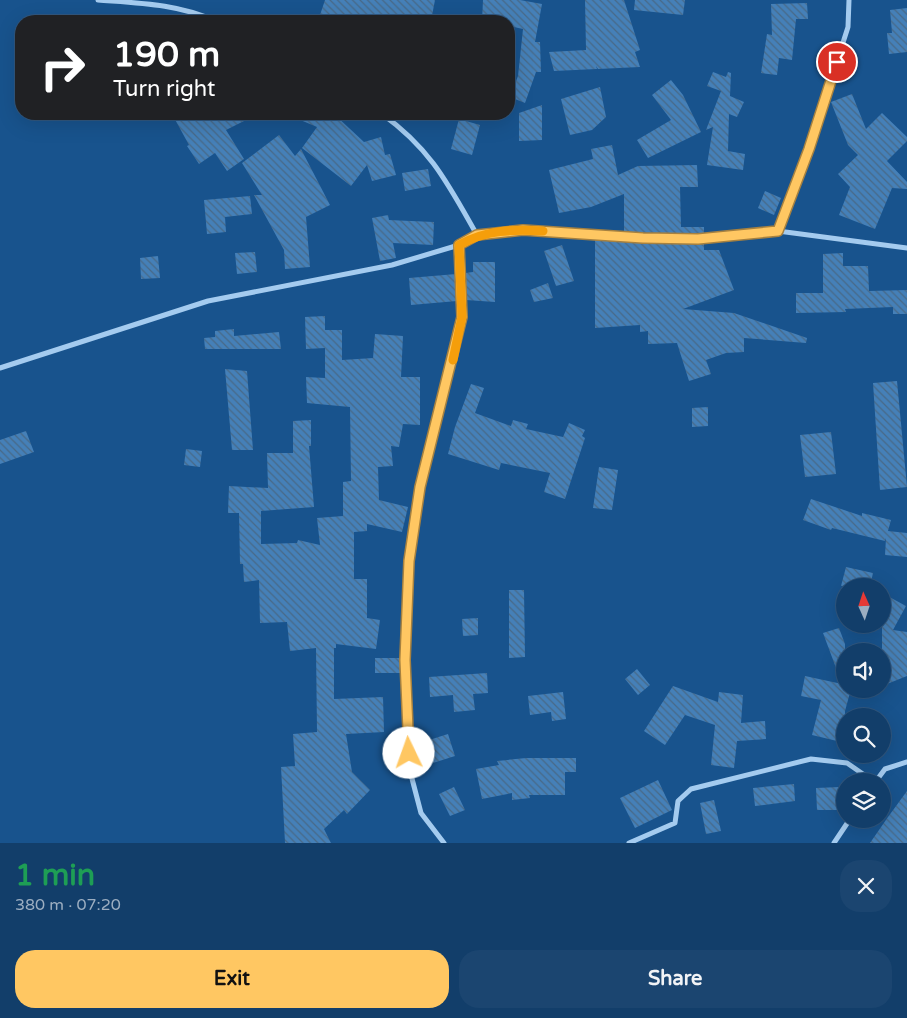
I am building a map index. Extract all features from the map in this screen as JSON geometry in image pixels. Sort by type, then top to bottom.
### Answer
[{"type":"street","points":[[98,0],[161,5],[200,15]]},
{"type":"street","points":[[778,231],[809,149],[848,27],[849,0]]},
{"type":"street","points":[[390,120],[406,131],[439,168],[477,235]]},
{"type":"street","points":[[0,368],[208,301],[392,265],[459,245],[477,235],[523,230],[643,238],[698,239],[778,231],[907,248]]},
{"type":"street","points":[[444,843],[422,813],[410,771],[405,660],[409,561],[420,487],[462,317],[459,245]]},
{"type":"street","points":[[629,843],[675,823],[678,801],[691,789],[811,758],[847,763],[863,773]]},
{"type":"street","points":[[882,773],[885,769],[907,762]]},
{"type":"street","points":[[834,843],[844,828]]},
{"type":"building","points":[[325,0],[435,0],[432,15],[320,15]]},
{"type":"building","points":[[483,0],[520,0],[542,4],[535,42],[540,42],[541,72],[536,72],[525,103],[515,99],[515,84],[518,76],[523,29],[515,27],[515,15],[482,15]]},
{"type":"building","points":[[585,0],[624,0],[640,50],[635,52],[640,67],[598,69],[596,66],[597,69],[554,71],[549,52],[586,50]]},
{"type":"building","points":[[635,0],[685,0],[683,15],[634,10]]},
{"type":"building","points":[[807,3],[808,19],[796,19],[792,60],[779,58],[777,75],[761,73],[767,34],[772,35],[771,4]]},
{"type":"building","points":[[907,8],[907,52],[889,54],[887,33],[892,33],[890,10]]},
{"type":"building","points":[[713,72],[726,77],[728,72],[731,73],[730,96],[744,102],[737,117],[729,114],[728,151],[745,154],[743,170],[707,165],[713,127],[706,130],[721,91],[707,86]]},
{"type":"building","points":[[671,80],[683,95],[701,132],[648,158],[637,140],[671,120],[652,95]]},
{"type":"building","points":[[600,87],[606,117],[592,130],[570,135],[561,99]]},
{"type":"building","points":[[852,94],[866,129],[882,113],[907,137],[907,141],[887,161],[907,182],[907,189],[892,188],[875,229],[839,215],[850,187],[838,174],[858,155],[848,145],[831,102]]},
{"type":"building","points":[[542,105],[542,140],[519,141],[519,113]]},
{"type":"building","points":[[175,120],[246,120],[226,130],[244,159],[227,171],[215,153],[199,164],[187,146],[189,145]]},
{"type":"building","points":[[300,120],[340,120],[364,142],[381,137],[385,155],[390,154],[396,175],[372,181],[367,165],[351,186],[302,148],[317,127]]},
{"type":"building","points":[[459,120],[480,125],[472,155],[451,149]]},
{"type":"building","points":[[279,135],[295,156],[301,149],[330,205],[306,217],[310,267],[285,269],[284,250],[254,195],[262,195],[242,163]]},
{"type":"building","points":[[612,145],[618,175],[638,166],[697,165],[698,187],[680,187],[681,227],[704,227],[704,234],[624,232],[624,194],[591,207],[559,213],[549,170],[593,159],[591,149]]},
{"type":"building","points":[[428,169],[431,186],[405,191],[402,173]]},
{"type":"building","points":[[765,191],[781,198],[774,215],[758,208]]},
{"type":"building","points":[[250,196],[252,214],[225,217],[226,232],[207,234],[204,200]]},
{"type":"building","points":[[388,215],[389,220],[434,222],[433,245],[393,243],[396,258],[380,261],[372,218]]},
{"type":"building","points":[[595,240],[704,243],[704,250],[719,250],[734,290],[683,309],[734,313],[807,338],[806,343],[744,338],[744,352],[726,353],[706,360],[711,374],[689,381],[677,343],[648,344],[648,331],[640,332],[640,325],[595,328]]},
{"type":"building","points":[[562,245],[574,281],[556,286],[544,251]]},
{"type":"building","points":[[255,252],[257,272],[237,274],[235,253]]},
{"type":"building","points":[[843,253],[843,266],[868,266],[869,291],[907,290],[907,314],[893,314],[893,307],[845,309],[846,312],[796,313],[796,293],[823,293],[823,254]]},
{"type":"building","points":[[158,256],[160,278],[141,279],[140,258]]},
{"type":"building","points":[[473,262],[495,262],[495,302],[466,300],[465,273],[473,272]]},
{"type":"building","points":[[456,274],[457,301],[411,305],[409,278]]},
{"type":"building","points":[[548,283],[553,298],[534,302],[530,290]]},
{"type":"building","points":[[325,316],[325,330],[342,330],[342,360],[373,358],[375,334],[403,336],[401,377],[420,377],[420,425],[403,424],[399,447],[391,446],[393,466],[378,467],[379,500],[408,507],[402,532],[367,524],[367,531],[354,532],[354,579],[367,579],[367,618],[380,620],[376,649],[336,644],[336,648],[334,648],[334,699],[383,697],[384,732],[346,734],[352,772],[370,790],[347,814],[344,810],[324,829],[331,843],[285,843],[281,767],[295,766],[293,734],[317,732],[316,648],[290,651],[287,622],[260,623],[259,580],[244,582],[243,564],[240,564],[239,513],[228,513],[229,486],[268,488],[267,453],[293,453],[293,421],[311,420],[311,446],[309,446],[314,507],[261,511],[261,544],[297,543],[298,540],[320,545],[317,518],[343,516],[343,482],[351,481],[350,407],[307,403],[306,377],[325,378],[325,348],[306,349],[305,317]]},
{"type":"building","points":[[234,329],[234,336],[279,332],[281,349],[205,349],[204,338],[215,337],[215,331]]},
{"type":"building","points":[[225,369],[247,371],[253,450],[232,450]]},
{"type":"building","points":[[897,381],[907,487],[880,490],[873,383]]},
{"type":"building","points":[[471,384],[484,388],[475,413],[511,426],[513,420],[528,424],[526,429],[563,437],[569,423],[585,430],[582,436],[585,438],[565,499],[544,492],[550,473],[501,463],[499,470],[448,454],[455,427]]},
{"type":"building","points":[[708,407],[708,426],[692,427],[692,408]]},
{"type":"building","points":[[26,431],[34,452],[0,464],[0,440]]},
{"type":"building","points":[[831,432],[836,474],[805,477],[800,435]]},
{"type":"building","points":[[186,449],[202,451],[200,467],[184,465]]},
{"type":"building","points":[[599,467],[618,470],[612,510],[593,508]]},
{"type":"building","points":[[811,499],[862,516],[862,513],[891,520],[888,531],[907,533],[907,557],[885,555],[886,538],[885,541],[832,528],[831,530],[803,520]]},
{"type":"building","points":[[846,567],[873,573],[872,578],[843,578]]},
{"type":"building","points":[[509,590],[524,590],[525,657],[509,658]]},
{"type":"building","points":[[891,598],[906,606],[893,630],[907,632],[907,676],[891,682],[891,643],[882,643],[882,633],[891,633]]},
{"type":"building","points":[[478,618],[478,635],[463,636],[462,619]]},
{"type":"building","points":[[836,629],[836,633],[841,633],[845,643],[836,643],[836,668],[823,633]]},
{"type":"building","points":[[375,658],[401,658],[401,673],[375,673]]},
{"type":"building","points":[[637,669],[650,685],[638,695],[625,679]]},
{"type":"building","points":[[487,673],[488,693],[473,694],[475,710],[454,712],[453,695],[430,697],[429,677]]},
{"type":"building","points":[[805,676],[836,683],[836,698],[849,698],[846,708],[836,708],[836,741],[812,735],[821,700],[801,696]]},
{"type":"building","points":[[673,686],[718,702],[719,692],[743,695],[741,723],[765,721],[766,739],[737,741],[734,768],[711,765],[715,725],[685,715],[665,745],[644,731]]},
{"type":"building","points":[[563,692],[566,719],[552,721],[551,712],[530,715],[528,696]]},
{"type":"building","points":[[448,734],[455,756],[433,763],[426,741]]},
{"type":"building","points":[[526,758],[576,758],[576,772],[565,772],[565,795],[529,795],[530,798],[512,800],[512,793],[482,799],[476,769],[499,765],[497,761]]},
{"type":"building","points":[[658,780],[672,810],[635,828],[620,798]]},
{"type":"building","points":[[794,784],[795,801],[755,806],[753,788]]},
{"type":"building","points":[[454,787],[465,810],[450,816],[439,794]]},
{"type":"building","points":[[836,787],[836,810],[817,810],[816,788]]},
{"type":"building","points":[[907,791],[907,843],[870,843],[880,828],[891,828],[891,813]]},
{"type":"building","points":[[714,800],[721,831],[706,834],[700,803]]},
{"type":"slow traffic","points":[[453,360],[462,317],[459,245],[477,235],[523,230],[543,231]]},
{"type":"route","points":[[409,753],[405,660],[409,561],[420,487],[452,366],[462,317],[459,245],[477,235],[523,230],[643,238],[698,239],[778,231],[809,149],[837,62]]}]
